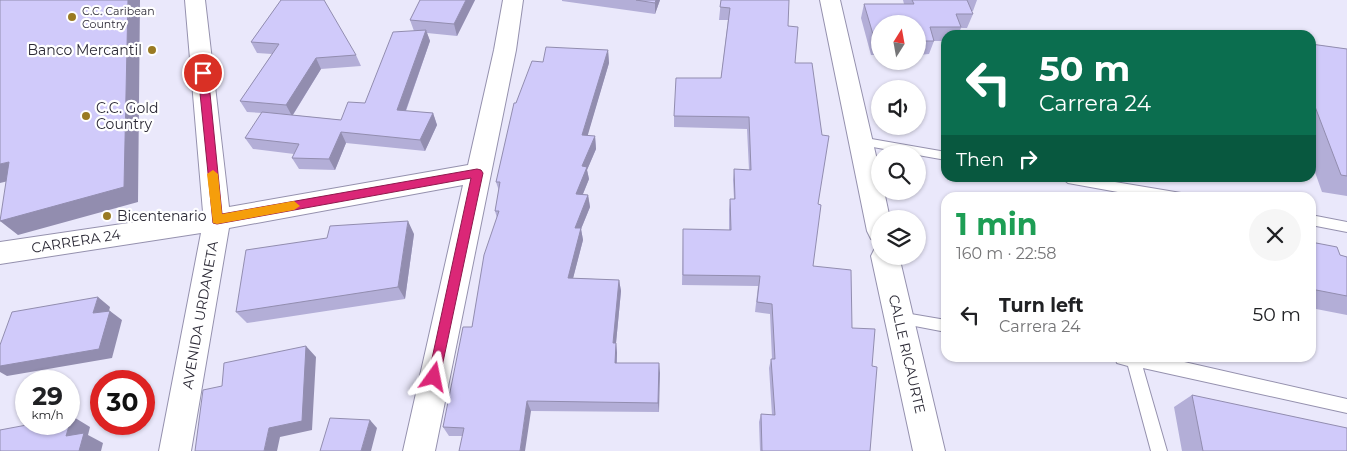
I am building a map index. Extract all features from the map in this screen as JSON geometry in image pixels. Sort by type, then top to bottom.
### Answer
[{"type":"street","name":"AVENIDA URDANETA","points":[[175,451],[217,220],[195,0]]},
{"type":"street","points":[[419,451],[514,0]]},
{"type":"street","points":[[830,0],[875,210]]},
{"type":"street","name":"CARRERA 24","points":[[0,253],[217,220],[477,173]]},
{"type":"street","name":"CALLE RICAURTE","points":[[887,265],[929,451]]},
{"type":"lane","points":[[860,141],[941,155]]},
{"type":"lane","points":[[1091,182],[1148,192]]},
{"type":"lane","points":[[1316,221],[1347,227]]},
{"type":"lane","points":[[899,318],[941,325]]},
{"type":"lane","points":[[1129,362],[1159,451]]},
{"type":"lane","points":[[1142,362],[1347,406]]},
{"type":"building","name":"C.C. Gold Country","points":[[0,0],[128,0],[124,187],[0,221],[9,162],[0,164]]},
{"type":"building","points":[[281,0],[324,0],[356,55],[316,58],[286,105],[240,101],[279,44],[251,42]]},
{"type":"building","points":[[420,0],[466,0],[454,24],[410,20]]},
{"type":"building","points":[[636,0],[656,0],[655,3]]},
{"type":"building","points":[[721,0],[789,0],[788,26],[798,27],[795,63],[812,63],[822,135],[829,136],[818,204],[821,205],[813,266],[851,270],[852,328],[875,329],[872,366],[877,367],[870,451],[762,451],[761,414],[775,415],[771,359],[775,359],[772,304],[757,302],[760,276],[683,275],[683,229],[731,230],[730,199],[735,199],[734,169],[751,170],[749,117],[674,116],[676,78],[721,78],[730,8],[720,7]]},
{"type":"building","points":[[912,0],[967,0],[973,14],[956,14],[961,27],[930,27],[934,41],[926,41],[926,15],[871,15],[871,28],[864,4],[914,4]]},
{"type":"building","points":[[426,30],[397,110],[433,113],[420,140],[341,132],[329,159],[292,158],[299,144],[245,138],[262,112],[341,120],[348,102],[365,103],[393,32]]},
{"type":"building","points":[[1316,45],[1347,49],[1347,176],[1341,175],[1316,109]]},
{"type":"building","points":[[546,47],[608,50],[582,135],[595,136],[582,166],[587,167],[576,194],[588,195],[575,228],[581,228],[568,278],[619,280],[613,343],[616,343],[615,363],[659,363],[658,403],[527,401],[520,451],[459,451],[464,428],[443,427],[463,327],[472,327],[484,255],[499,211],[495,211],[500,182],[496,182],[514,103],[516,103],[532,61],[543,62]]},
{"type":"building","points":[[408,221],[398,287],[236,312],[246,250],[327,238],[330,226]]},
{"type":"building","points":[[1316,243],[1337,247],[1340,255],[1347,257],[1347,296],[1316,290]]},
{"type":"building","points":[[98,297],[93,313],[110,311],[99,349],[0,366],[0,345],[12,312]]},
{"type":"building","points":[[306,346],[302,421],[269,428],[264,451],[195,451],[203,390],[222,386],[224,363]]},
{"type":"building","points":[[1192,395],[1347,428],[1347,451],[1203,451]]},
{"type":"building","points":[[330,418],[370,420],[361,451],[320,451]]},
{"type":"building","points":[[15,427],[15,435],[66,436],[84,433],[79,451],[0,451],[0,430]]},
{"type":"slow traffic","points":[[213,174],[217,220],[294,206]]},
{"type":"place","name":"C.C. Caribean Country","points":[[72,17]]},
{"type":"place","name":"Banco Mercantil","points":[[152,50]]},
{"type":"place","name":"C.C. Gold Country","points":[[86,116]]},
{"type":"place","name":"Bicentenario","points":[[107,216]]},
{"type":"route","points":[[203,73],[217,220],[477,173],[434,377]]}]
